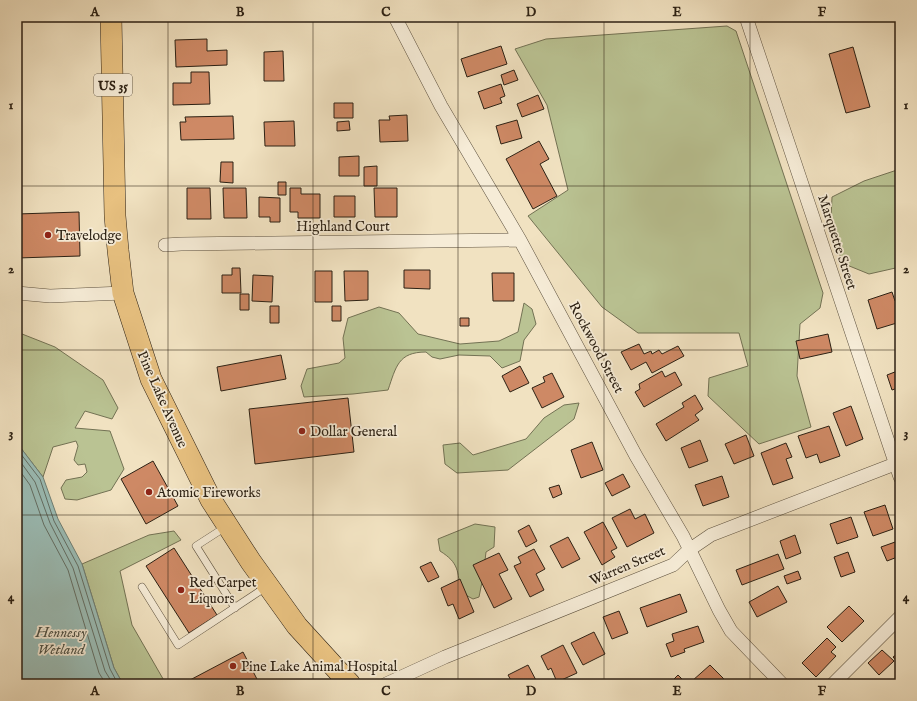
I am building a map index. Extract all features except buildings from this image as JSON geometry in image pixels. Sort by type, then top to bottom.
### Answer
[{"type":"main road","name":"Pine Lake Avenue","points":[[112,17],[115,216],[123,293],[132,326],[151,379],[211,500],[296,626],[350,684]]},
{"type":"street","name":"Rockwood Street","points":[[395,17],[441,106],[520,240],[732,631],[782,684]]},
{"type":"street","name":"Marquette Street","points":[[746,17],[898,463],[900,477]]},
{"type":"street","name":"Highland Court","points":[[165,245],[520,240]]},
{"type":"street","points":[[17,293],[50,296],[123,293]]},
{"type":"street","name":"Warren Street","points":[[386,684],[445,657],[672,565],[689,550],[711,535],[898,463]]},
{"type":"street","points":[[833,684],[900,618]]},
{"type":"lane","points":[[228,526],[196,546],[235,608]]},
{"type":"lane","points":[[142,587],[178,645],[268,586]]},
{"type":"green space","points":[[727,26],[736,31],[823,293],[820,308],[800,324],[797,376],[811,427],[759,444],[708,396],[709,378],[748,366],[739,333],[638,333],[602,307],[528,216],[568,190],[547,105],[515,49],[546,39]]},
{"type":"green space","points":[[900,169],[900,267],[869,274],[842,263],[831,219],[832,197],[864,181]]},
{"type":"green space","points":[[524,303],[532,309],[536,324],[524,340],[520,361],[502,368],[490,356],[459,355],[440,359],[432,357],[426,352],[417,353],[409,355],[400,362],[393,374],[388,390],[304,397],[301,386],[307,369],[339,363],[345,358],[343,338],[348,318],[379,307],[399,313],[418,334],[460,344],[499,341],[518,332]]},
{"type":"green space","points":[[17,332],[55,347],[103,380],[118,408],[112,419],[85,411],[75,428],[110,431],[124,469],[111,490],[77,500],[65,499],[61,488],[66,480],[82,477],[87,472],[85,464],[78,465],[74,460],[78,446],[76,441],[53,447],[43,477],[17,443]]},
{"type":"green space","points":[[579,403],[574,419],[508,470],[457,473],[445,464],[443,445],[460,443],[473,455],[526,439],[544,418],[564,405]]},
{"type":"green space","points":[[475,524],[495,527],[494,547],[486,552],[479,597],[473,599],[460,592],[459,578],[456,568],[451,560],[440,551],[438,539]]},
{"type":"green space","points":[[174,531],[181,540],[120,571],[132,625],[166,684],[123,684],[114,668],[82,564],[149,535]]},
{"type":"water","name":"Hennessy Wetland","points":[[17,443],[43,477],[58,519],[82,564],[114,668],[123,684],[17,684]]},
{"type":"place","name":"Travelodge","points":[[48,235]]},
{"type":"place","name":"Dollar General","points":[[302,431]]},
{"type":"place","name":"Atomic Fireworks","points":[[149,492]]},
{"type":"place","name":"Red Carpet Liquors","points":[[181,590]]},
{"type":"place","name":"Pine Lake Animal Hospital","points":[[233,666]]}]
